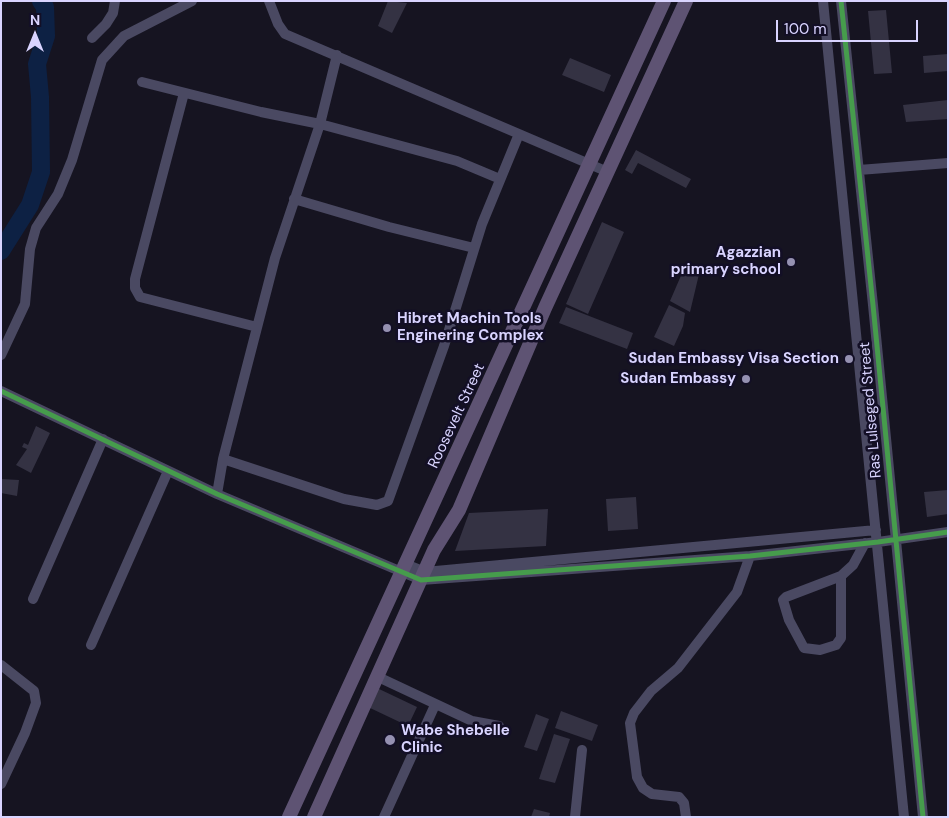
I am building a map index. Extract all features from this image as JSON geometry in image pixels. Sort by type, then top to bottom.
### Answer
[{"type":"main road","name":"Roosevelt Street","points":[[289,817],[664,1]]},
{"type":"main road","points":[[314,817],[434,550],[459,510],[521,362],[686,1]]},
{"type":"main road","points":[[641,50],[659,58]]},
{"type":"main road","points":[[325,740],[344,749]]},
{"type":"street","points":[[92,38],[106,24],[113,13],[115,1]]},
{"type":"street","points":[[1,355],[25,304],[30,249],[36,228],[58,194],[72,160],[102,60],[124,36],[192,1]]},
{"type":"street","points":[[269,1],[278,24],[285,34],[608,172]]},
{"type":"street","points":[[824,4],[841,3]]},
{"type":"street","name":"Ras Lulseged Street","points":[[841,3],[923,817]]},
{"type":"street","name":"Ras Lulseged Street","points":[[824,4],[904,817]]},
{"type":"street","points":[[217,494],[223,459],[275,258],[320,124],[336,55]]},
{"type":"street","points":[[142,82],[320,124],[457,161],[500,180]]},
{"type":"street","points":[[184,93],[134,280],[134,288],[140,297],[257,327]]},
{"type":"street","points":[[223,459],[344,499],[377,505],[388,501],[444,346],[474,248],[519,134]]},
{"type":"street","points":[[841,179],[859,174],[948,163]]},
{"type":"street","points":[[294,199],[474,248]]},
{"type":"street","points":[[1,391],[217,494],[423,576],[750,556],[878,542],[948,532]]},
{"type":"street","points":[[34,599],[103,439]]},
{"type":"street","points":[[91,645],[168,471]]},
{"type":"street","points":[[423,576],[876,530]]},
{"type":"street","points":[[841,576],[841,638],[836,644],[820,650],[804,648],[789,620],[783,600],[786,597],[841,576],[853,564],[866,543]]},
{"type":"street","points":[[686,817],[684,803],[679,797],[652,794],[643,788],[637,777],[630,723],[634,713],[651,691],[678,668],[738,592],[750,556]]},
{"type":"street","points":[[1,665],[34,692],[36,703],[26,733],[1,784]]},
{"type":"street","points":[[376,676],[472,721],[500,726]]},
{"type":"street","points":[[891,690],[910,688]]},
{"type":"street","points":[[384,817],[435,705]]},
{"type":"street","points":[[574,817],[582,750]]},
{"type":"street","points":[[901,793],[920,791]]},
{"type":"building","points":[[388,1],[407,3],[392,33],[378,26]]},
{"type":"building","points":[[886,10],[892,73],[874,74],[868,11]]},
{"type":"building","points":[[948,54],[948,71],[924,73],[923,56]]},
{"type":"building","points":[[570,58],[611,75],[604,92],[562,75]]},
{"type":"building","points":[[948,100],[948,119],[906,122],[903,105]]},
{"type":"building","points":[[636,150],[691,179],[686,188],[638,163],[632,174],[625,170]]},
{"type":"building","points":[[602,222],[624,232],[588,314],[566,304]]},
{"type":"building","points":[[686,264],[700,270],[690,312],[670,301]]},
{"type":"building","points":[[669,305],[685,313],[683,326],[674,346],[654,337]]},
{"type":"building","points":[[566,307],[633,333],[627,349],[559,323]]},
{"type":"building","points":[[36,426],[50,433],[31,473],[16,465],[27,449],[22,447],[24,443],[28,445]]},
{"type":"building","points":[[1,479],[19,480],[17,496],[1,493]]},
{"type":"building","points":[[948,490],[948,514],[927,517],[924,492]]},
{"type":"building","points":[[636,497],[638,529],[608,531],[606,499]]},
{"type":"building","points":[[548,509],[546,546],[455,551],[469,513]]},
{"type":"building","points":[[377,688],[417,707],[408,726],[368,707]]},
{"type":"building","points":[[561,711],[598,725],[592,741],[555,728]]},
{"type":"building","points":[[536,714],[549,719],[537,751],[524,747]]},
{"type":"building","points":[[554,734],[570,739],[555,783],[539,779]]},
{"type":"building","points":[[534,809],[550,813],[549,817],[531,817]]},
{"type":"waterway","points":[[1,251],[30,205],[41,172],[40,97],[37,64],[46,36],[45,7],[41,1]]},
{"type":"cycle path","points":[[841,1],[923,817]]},
{"type":"cycle path","points":[[1,391],[217,494],[421,580],[750,556],[878,542],[948,532]]},
{"type":"place","name":"Agazzian primary school","points":[[791,262]]},
{"type":"place","name":"Hibret Machin Tools Enginering Complex","points":[[387,328]]},
{"type":"place","name":"Sudan Embassy Visa Section","points":[[849,359]]},
{"type":"place","name":"Sudan Embassy","points":[[746,379]]},
{"type":"place","name":"Wabe Shebelle Clinic","points":[[390,740]]}]
